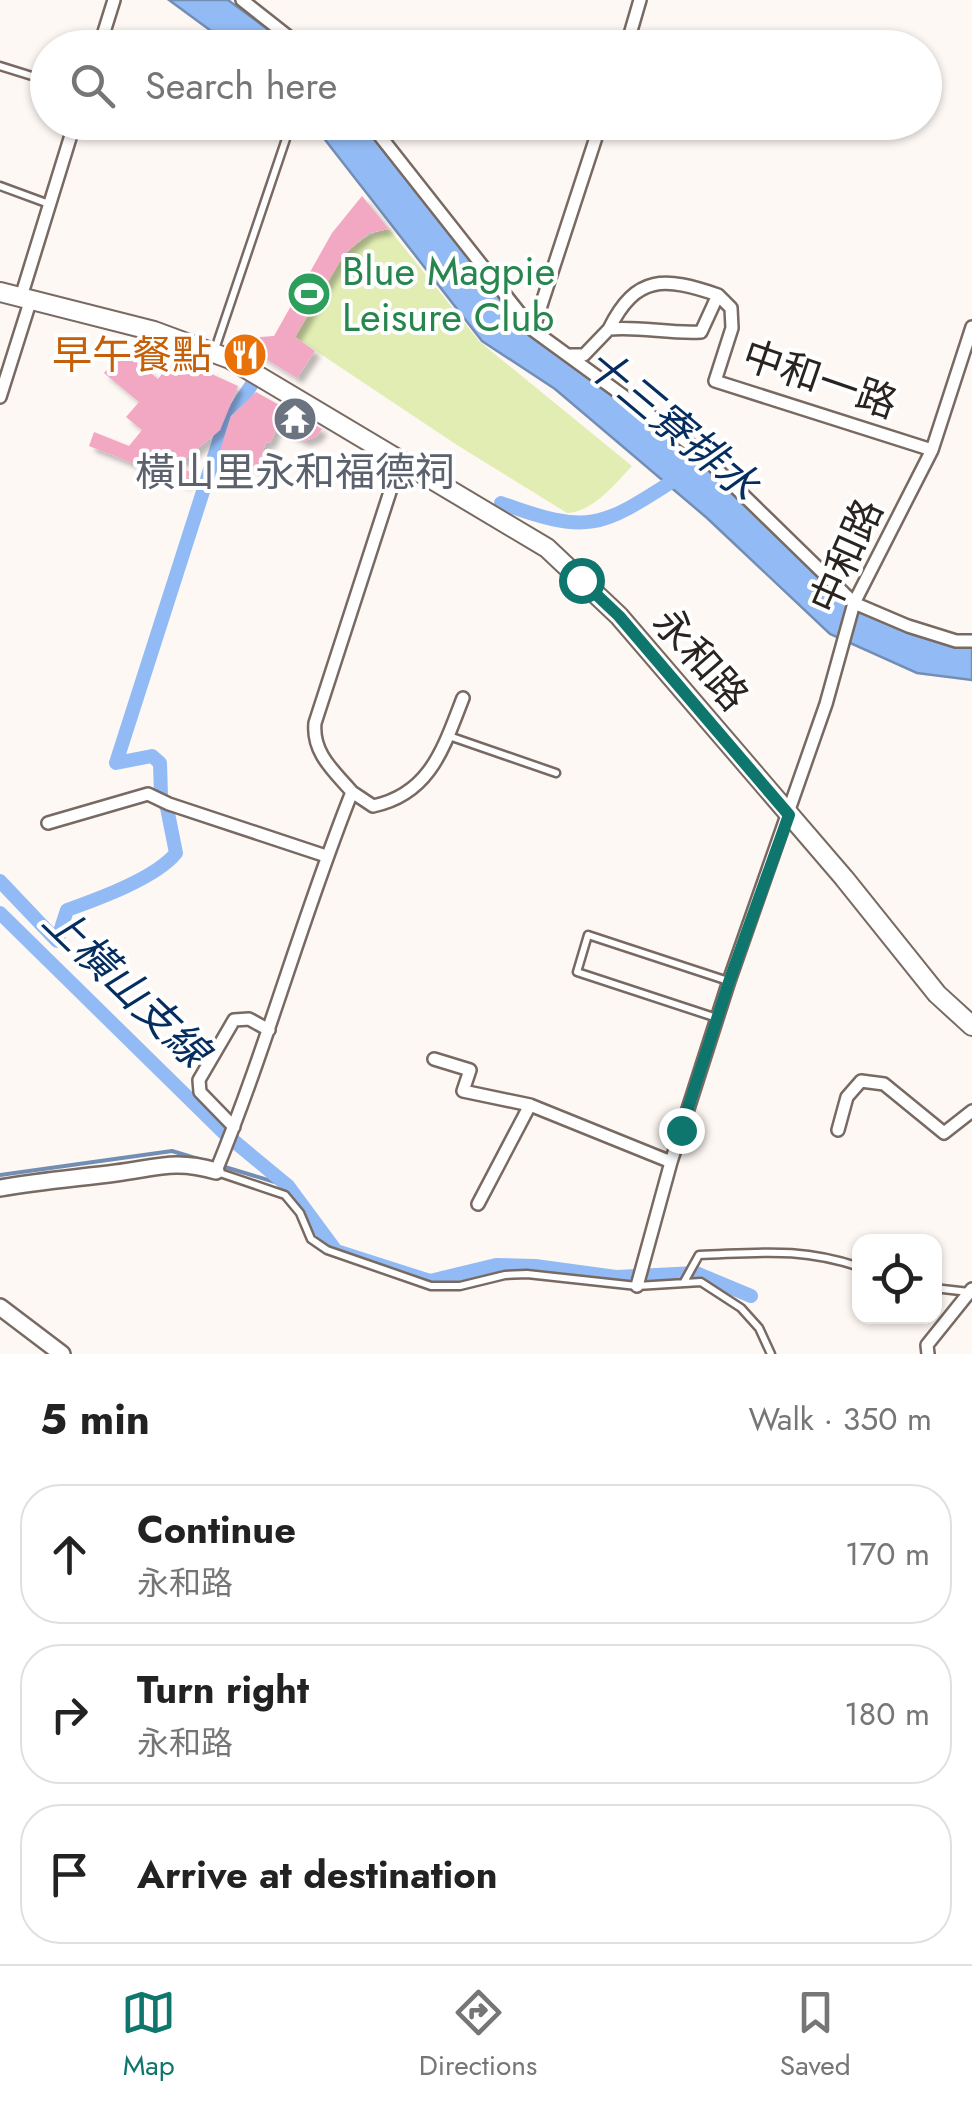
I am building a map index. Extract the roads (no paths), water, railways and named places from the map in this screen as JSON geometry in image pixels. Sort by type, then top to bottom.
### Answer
[{"type":"main road","name":"永和路","points":[[0,292],[154,331],[230,358],[547,548],[619,616],[937,994],[972,1026]]},
{"type":"street","points":[[242,0],[280,30]]},
{"type":"street","points":[[631,30],[640,0]]},
{"type":"street","points":[[105,30],[113,4]]},
{"type":"street","points":[[0,397],[69,140]]},
{"type":"street","points":[[384,140],[533,330],[695,448],[854,605],[956,641],[972,641]]},
{"type":"street","points":[[533,330],[595,140]]},
{"type":"street","name":"中和一路","points":[[571,355],[584,355],[609,329],[630,296],[652,282],[698,288],[718,296],[731,308],[732,328],[715,381],[932,450]]},
{"type":"street","name":"中和一路","points":[[609,329],[637,326],[671,334],[700,332],[718,296]]},
{"type":"street","name":"中和路","points":[[789,815],[854,605],[932,450],[972,328]]},
{"type":"street","points":[[400,461],[315,723],[318,751],[352,792],[373,806],[393,802],[428,772],[446,747],[464,698]]},
{"type":"street","points":[[0,1188],[164,1163],[191,1164],[216,1172],[352,792]]},
{"type":"street","points":[[48,823],[148,794],[326,856]]},
{"type":"street","points":[[637,1286],[717,1018],[789,815]]},
{"type":"street","points":[[233,1130],[200,1092],[199,1080],[234,1020],[249,1019],[270,1030]]},
{"type":"street","points":[[434,1059],[470,1070],[462,1091],[530,1105],[671,1162]]},
{"type":"street","points":[[838,1130],[847,1098],[861,1082],[884,1084],[944,1133],[972,1111]]},
{"type":"street","points":[[478,1204],[530,1105]]},
{"type":"street","points":[[928,1354],[927,1345],[971,1290]]},
{"type":"street","points":[[0,1307],[62,1354]]},
{"type":"lane","points":[[0,66],[30,75]]},
{"type":"lane","points":[[214,352],[286,140]]},
{"type":"lane","points":[[0,186],[49,204]]},
{"type":"lane","points":[[450,736],[556,774]]},
{"type":"lane","points":[[717,1018],[578,972],[588,935],[729,982]]},
{"type":"lane","points":[[216,1172],[286,1195],[312,1239],[328,1250],[431,1286],[460,1286],[527,1274],[637,1286],[701,1282],[741,1308],[759,1328],[771,1354]]},
{"type":"lane","points":[[683,1284],[699,1255],[786,1250],[852,1264]]},
{"type":"lane","points":[[942,1288],[971,1290]]},
{"type":"water","points":[[169,0],[228,0],[269,30],[210,30]]},
{"type":"water","points":[[325,140],[377,140],[530,333],[692,450],[844,602],[884,622],[972,645],[972,680],[917,673],[830,634],[707,518],[555,389],[482,341]]},
{"type":"waterway","name":"上橫山支線","points":[[0,881],[57,941],[67,910],[141,879],[176,853],[161,797],[160,763],[152,756],[116,763],[223,429],[252,384]]},
{"type":"waterway","name":"十三寮排水","points":[[501,503],[556,520],[594,521],[631,507],[679,477]]},
{"type":"waterway","name":"上橫山支線","points":[[0,913],[223,1132],[288,1186],[336,1251],[430,1281],[496,1265],[616,1277],[696,1273],[751,1296]]},
{"type":"waterway","points":[[0,1175],[172,1151],[288,1186]]},
{"type":"place","name":"Blue Magpie Leisure Club","points":[[309,294]]},
{"type":"place","name":"早午餐點","points":[[245,355]]},
{"type":"place","name":"橫山里永和福德祠","points":[[295,419]]}]
